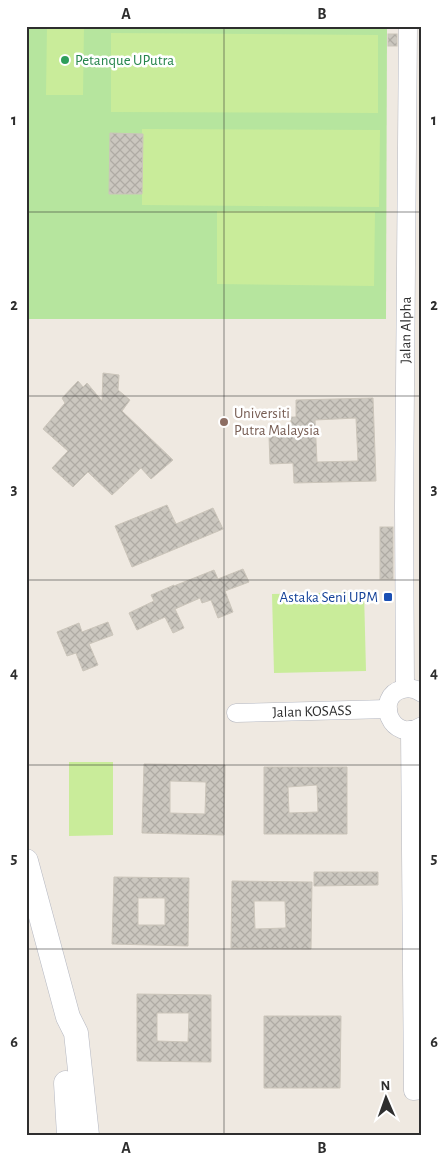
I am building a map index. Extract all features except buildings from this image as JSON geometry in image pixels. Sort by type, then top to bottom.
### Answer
[{"type":"street","name":"Jalan Alpha","points":[[408,26],[404,497],[405,636],[413,691]]},
{"type":"street","points":[[413,691],[399,690],[389,701],[388,709],[391,721],[396,726],[402,730],[416,728],[413,1091],[422,1090]]},
{"type":"street","name":"Jalan KOSASS","points":[[236,713],[388,709]]},
{"type":"street","points":[[26,861],[68,1017],[76,1032],[87,1135]]},
{"type":"street","points":[[68,1017],[64,1036],[70,1135]]},
{"type":"green space","points":[[26,26],[387,26],[386,319],[26,319]]},
{"type":"green space","name":"Petanque UPutra","points":[[47,26],[84,26],[83,95],[46,95]]},
{"type":"green space","points":[[111,33],[378,35],[378,113],[111,112]]},
{"type":"green space","points":[[142,129],[380,130],[379,207],[142,205]]},
{"type":"green space","points":[[217,211],[375,212],[374,286],[217,284]]},
{"type":"green space","points":[[364,592],[366,671],[274,673],[272,594]]},
{"type":"green space","points":[[69,762],[113,762],[113,835],[69,836]]},
{"type":"place","name":"Petanque UPutra","points":[[65,60]]},
{"type":"place","name":"Universiti Putra Malaysia","points":[[224,422]]},
{"type":"place","name":"Astaka Seni UPM","points":[[388,597]]}]
